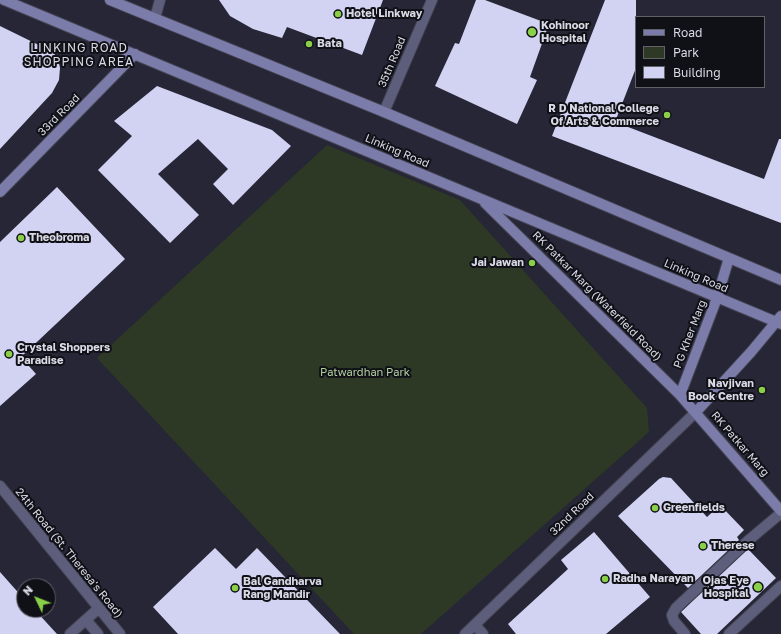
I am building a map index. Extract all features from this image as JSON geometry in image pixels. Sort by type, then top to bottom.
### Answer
[{"type":"main road","name":"Linking Road","points":[[4,0],[481,198],[717,298],[779,321]]},
{"type":"main road","points":[[110,0],[384,112],[781,280]]},
{"type":"main road","name":"33rd Road","points":[[0,192],[135,54]]},
{"type":"main road","name":"RK Patkar Marg (Waterfield Road)","points":[[481,198],[696,412]]},
{"type":"main road","name":"PG Kher Marg","points":[[680,395],[717,298],[729,258]]},
{"type":"main road","points":[[696,412],[779,321]]},
{"type":"main road","name":"RK Patkar Marg","points":[[696,412],[781,512]]},
{"type":"street","points":[[155,18],[160,0]]},
{"type":"street","name":"35th Road","points":[[384,112],[432,0]]},
{"type":"street","name":"32nd Road","points":[[465,634],[696,412]]},
{"type":"street","name":"24th Road (St. Theresa's Road)","points":[[0,486],[120,634]]},
{"type":"street","points":[[685,634],[674,621],[672,615],[676,608],[781,512]]},
{"type":"street","points":[[729,634],[781,586]]},
{"type":"street","points":[[70,634],[99,608]]},
{"type":"street","points":[[86,620],[98,634]]},
{"type":"street","points":[[475,625],[483,634]]},
{"type":"green space","name":"Patwardhan Park","points":[[327,145],[460,200],[647,408],[649,432],[421,634],[354,634],[97,358]]},
{"type":"building","name":"Hotel Linkway","points":[[219,0],[383,0],[362,55],[287,27],[282,38],[253,29],[230,16]]},
{"type":"building","points":[[476,0],[485,0],[549,24],[530,77],[537,80],[517,124],[435,86],[455,43],[459,44]]},
{"type":"building","points":[[605,0],[636,0],[635,71],[615,122],[764,179],[779,139],[781,139],[781,223],[552,136]]},
{"type":"building","points":[[0,26],[53,52],[58,59],[60,68],[59,80],[52,93],[0,149]]},
{"type":"building","points":[[157,86],[272,130],[291,146],[233,205],[213,184],[228,169],[198,139],[158,174],[199,215],[170,243],[98,170],[132,136],[114,121]]},
{"type":"building","points":[[57,187],[125,259],[21,357],[36,374],[0,406],[0,242]]},
{"type":"building","points":[[663,477],[671,478],[707,517],[720,505],[744,530],[737,537],[739,540],[688,588],[618,516]]},
{"type":"building","points":[[594,532],[650,597],[606,634],[516,634],[508,624],[568,569],[561,560]]},
{"type":"building","name":"Bal Gandharva Rang Mandir","points":[[215,548],[236,569],[257,548],[340,634],[178,634],[153,607]]},
{"type":"building","points":[[748,549],[776,578],[717,634],[701,634],[681,612]]},
{"type":"building","points":[[0,572],[16,590],[16,618],[42,618],[57,634],[0,634]]},
{"type":"place","name":"Hotel Linkway","points":[[338,14]]},
{"type":"place","name":"Kohinoor Hospital","points":[[532,32]]},
{"type":"place","name":"Bata","points":[[309,44]]},
{"type":"place","name":"R D National College Of Arts & Commerce","points":[[667,115]]},
{"type":"place","name":"Theobroma","points":[[21,238]]},
{"type":"place","name":"Jai Jawan","points":[[532,263]]},
{"type":"place","name":"Crystal Shoppers Paradise","points":[[9,354]]},
{"type":"place","name":"Navjivan Book Centre","points":[[762,390]]},
{"type":"place","name":"Greenfields","points":[[655,508]]},
{"type":"place","name":"Therese","points":[[703,546]]},
{"type":"place","name":"Radha Narayan","points":[[605,579]]},
{"type":"place","name":"Ojas Eye Hospital","points":[[758,587]]},
{"type":"place","name":"Bal Gandharva Rang Mandir","points":[[235,588]]},
{"type":"district","name":"LINKING ROAD SHOPPING AREA","points":[[79,55]]}]
